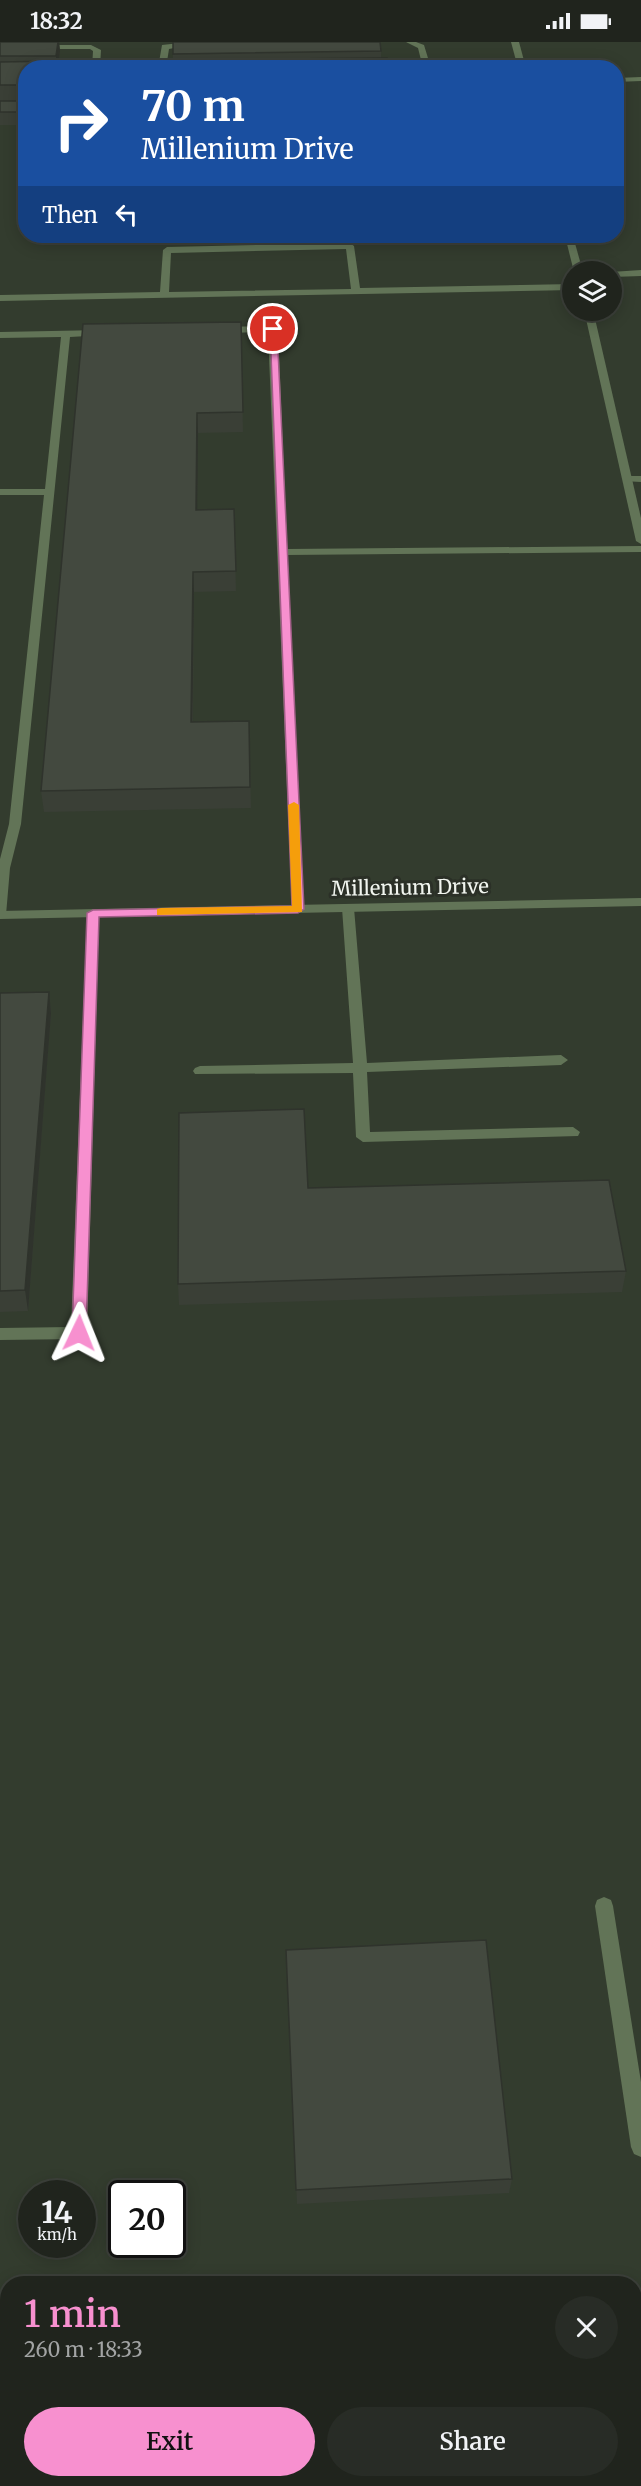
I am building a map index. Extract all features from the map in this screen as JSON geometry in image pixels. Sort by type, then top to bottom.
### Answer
[{"type":"street","points":[[410,42],[421,47],[425,60]]},
{"type":"street","points":[[515,42],[520,60]]},
{"type":"street","points":[[163,60],[165,48],[174,45],[198,44]]},
{"type":"street","points":[[0,47],[91,47],[97,50],[96,60]]},
{"type":"street","points":[[624,80],[641,79]]},
{"type":"street","points":[[571,243],[576,261]]},
{"type":"street","points":[[164,295],[167,250],[350,246],[356,291]]},
{"type":"street","points":[[622,274],[641,273]]},
{"type":"street","points":[[0,298],[562,287]]},
{"type":"street","points":[[591,321],[641,541]]},
{"type":"street","points":[[216,330],[273,329],[298,909]]},
{"type":"street","points":[[0,335],[112,333]]},
{"type":"street","points":[[0,915],[4,868],[15,824],[66,334]]},
{"type":"street","points":[[627,479],[641,479]]},
{"type":"street","points":[[0,492],[49,492]]},
{"type":"street","points":[[282,552],[641,549]]},
{"type":"street","name":"Millenium Drive","points":[[0,915],[641,902]]},
{"type":"street","points":[[348,908],[363,1137],[573,1132]]},
{"type":"street","points":[[0,1334],[79,1333],[93,913]]},
{"type":"street","points":[[200,1071],[360,1068],[561,1060]]},
{"type":"street","points":[[604,1906],[641,2147]]},
{"type":"shaded area","points":[[0,42],[641,42],[641,2276],[0,2276]]},
{"type":"building","points":[[0,42],[58,42],[56,56],[0,56]]},
{"type":"building","points":[[173,42],[380,42],[381,51],[173,54]]},
{"type":"building","points":[[387,58],[387,60],[170,60]]},
{"type":"building","points":[[0,62],[18,62],[18,85],[0,85]]},
{"type":"building","points":[[0,101],[18,101],[18,112],[0,112]]},
{"type":"building","points":[[241,322],[243,412],[197,413],[196,510],[234,509],[236,571],[193,572],[191,722],[249,721],[250,787],[41,791],[83,324]]},
{"type":"building","points":[[49,992],[25,1290],[0,1291],[0,993]]},
{"type":"building","points":[[304,1109],[308,1188],[609,1180],[626,1271],[178,1284],[179,1113]]},
{"type":"building","points":[[486,1940],[512,2179],[296,2190],[286,1950]]},
{"type":"slow traffic","points":[[161,912],[298,909],[294,805]]},
{"type":"route","points":[[79,1333],[93,913],[298,909],[273,329]]}]
